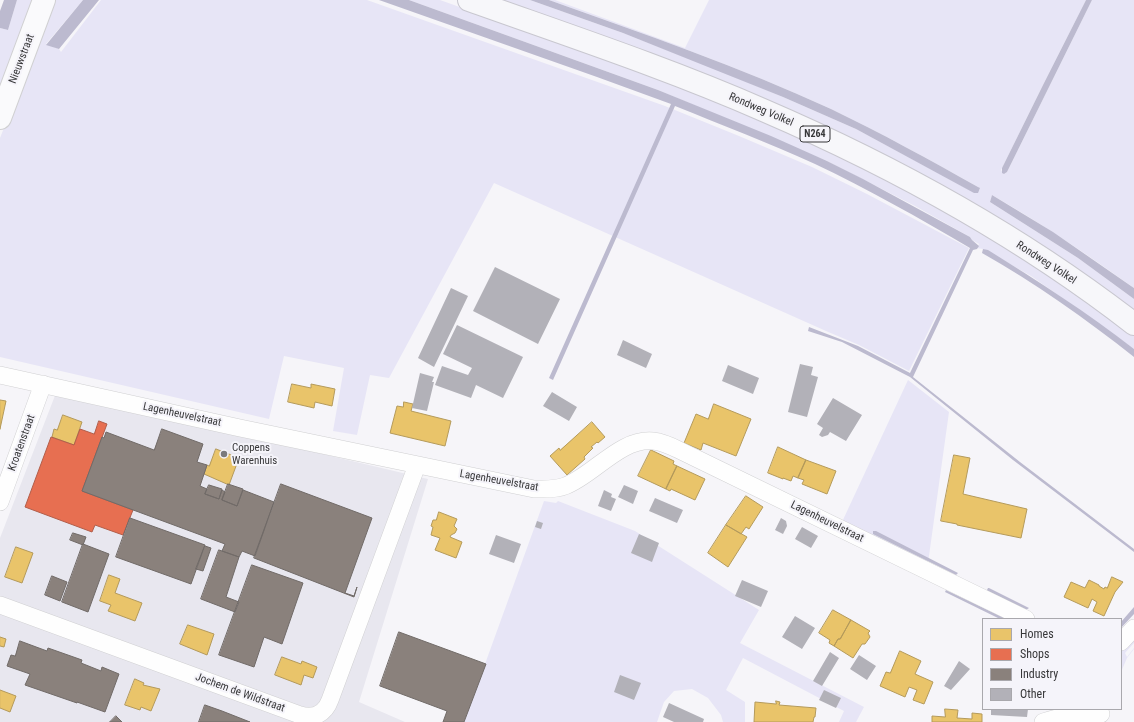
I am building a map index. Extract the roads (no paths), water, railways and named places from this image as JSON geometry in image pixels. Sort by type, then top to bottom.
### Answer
[{"type":"main road","name":"Rondweg Volkel","points":[[469,0],[693,81],[762,109],[821,137],[941,198],[996,230],[1041,258],[1134,324]]},
{"type":"street","name":"Nieuwstraat","points":[[0,118],[44,0]]},
{"type":"street","name":"Lagenheuvelstraat","points":[[0,375],[534,489],[551,489],[564,486],[583,476],[629,445],[642,441],[654,441],[679,450],[1024,618]]},
{"type":"street","name":"Kroatenstraat","points":[[0,502],[43,384]]},
{"type":"street","name":"Jochem de Wildstraat","points":[[0,605],[300,715],[312,716],[324,711],[328,706],[417,465]]},
{"type":"street","points":[[1122,641],[1134,628]]},
{"type":"street","points":[[1043,722],[1086,712],[1101,715]]},
{"type":"water","points":[[4,0],[17,0],[8,30],[0,28],[0,11]]},
{"type":"water","points":[[83,0],[99,0],[59,49],[46,45]]},
{"type":"water","points":[[379,0],[409,0],[658,90],[771,136],[827,161],[970,237],[979,246],[977,249],[973,250],[913,377],[1020,462],[1134,549],[1134,552],[1013,460],[910,377],[842,342],[808,331],[809,327],[858,346],[910,373],[970,248],[893,204],[815,164],[763,141],[675,106],[553,380],[549,378],[671,104]]},
{"type":"water","points":[[530,0],[549,0],[692,52],[797,94],[850,118],[924,157],[980,188],[978,193],[974,193],[856,129],[783,97],[623,33]]},
{"type":"water","points":[[1086,0],[1092,0],[1007,172],[1004,174],[1002,173],[1002,168]]},
{"type":"water","points":[[992,195],[1053,232],[1134,288],[1134,299],[1078,258],[990,202]]},
{"type":"water","points":[[983,249],[988,250],[1025,273],[1099,323],[1134,349],[1134,357],[1060,302],[982,253]]},
{"type":"water","points":[[873,531],[876,531],[958,573],[956,575],[873,534]]},
{"type":"water","points":[[988,588],[1029,608],[1026,610],[987,591]]},
{"type":"water","points":[[946,590],[1005,618],[998,618],[945,592]]},
{"type":"water","points":[[1134,607],[1134,614],[1122,627],[1122,621]]},
{"type":"place","name":"Coppens Warenhuis","points":[[224,454]]}]
